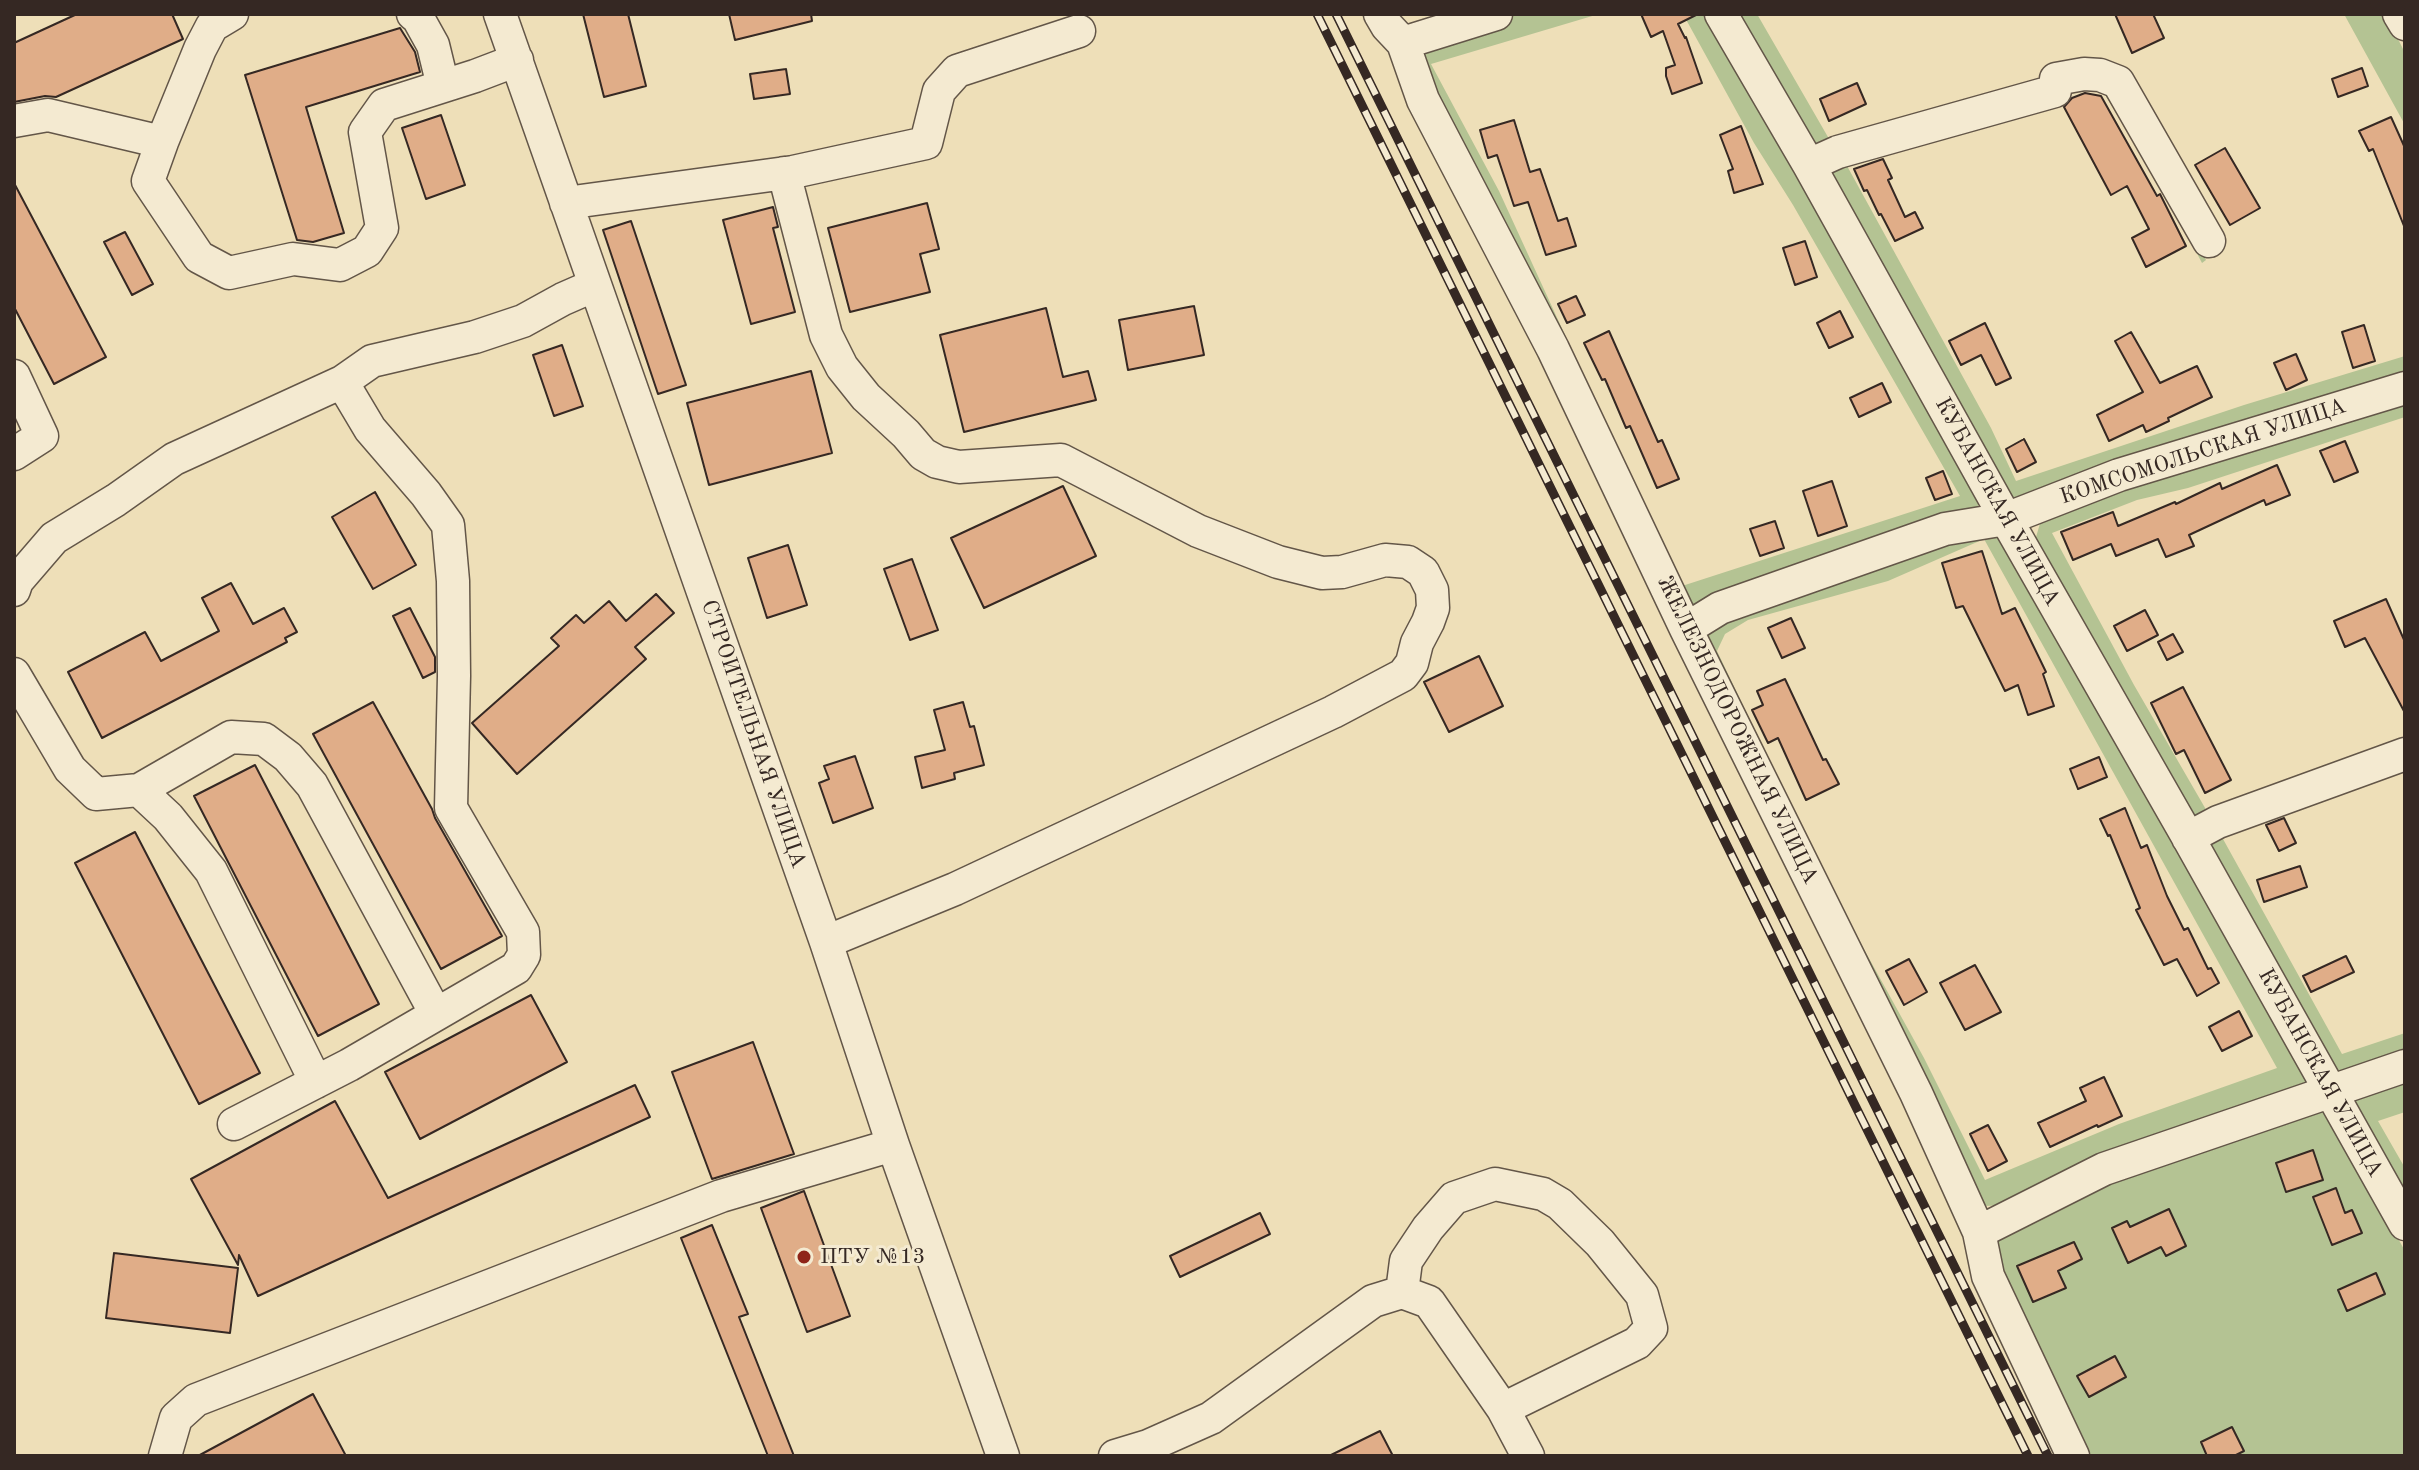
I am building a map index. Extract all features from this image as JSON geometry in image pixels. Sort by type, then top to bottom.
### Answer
[{"type":"street","points":[[232,14],[212,26],[200,49],[148,181],[199,257],[229,273],[293,259],[340,265],[367,251],[382,228],[365,132],[384,105],[517,60]]},
{"type":"street","points":[[413,14],[433,45],[443,86]]},
{"type":"street","name":"СТРОИТЕЛЬНАЯ УЛИЦА","points":[[500,14],[1003,1456]]},
{"type":"street","name":"ЖЕЛЕЗНОДОРОЖНАЯ УЛИЦА","points":[[1380,14],[1403,43],[1423,100],[1553,349],[1686,629],[1916,1093],[1979,1232],[1988,1276],[2073,1456]]},
{"type":"street","points":[[1403,43],[1496,14]]},
{"type":"street","name":"КУБАНСКАЯ УЛИЦА","points":[[1721,14],[2405,1224]]},
{"type":"street","points":[[2399,14],[2405,24]]},
{"type":"street","points":[[566,203],[784,173],[926,143],[939,91],[957,71],[1079,31]]},
{"type":"street","points":[[1809,165],[1838,152],[2055,91],[2056,79],[2084,74],[2100,75],[2118,82],[2209,241]]},
{"type":"street","points":[[14,121],[48,115],[162,142]]},
{"type":"street","points":[[784,173],[826,335],[842,367],[866,397],[923,454],[937,462],[959,467],[1061,460],[1198,531],[1278,562],[1322,573],[1342,572],[1385,560],[1408,562],[1423,572],[1432,590],[1433,608],[1417,643],[1412,663],[1403,675],[1319,719],[955,889],[826,942]]},
{"type":"street","points":[[14,590],[17,581],[54,538],[174,459],[342,382],[372,361],[475,337],[523,321],[595,285]]},
{"type":"street","points":[[14,376],[42,436],[14,454]]},
{"type":"street","points":[[234,1124],[316,1082],[516,968],[524,955],[523,932],[451,808],[453,581],[448,525],[426,494],[370,429],[342,382]]},
{"type":"street","name":"КОМСОМОЛЬСКАЯ УЛИЦА","points":[[1686,629],[1720,608],[1945,529],[2006,519],[2119,475],[2405,388]]},
{"type":"street","points":[[14,674],[70,769],[96,794],[139,790],[231,737],[264,739],[288,757],[312,785],[436,1014]]},
{"type":"street","points":[[2188,838],[2218,822],[2405,754]]},
{"type":"street","points":[[139,790],[168,817],[211,871],[316,1082]]},
{"type":"street","points":[[1979,1232],[2104,1169],[2405,1066]]},
{"type":"street","points":[[165,1456],[176,1418],[196,1400],[721,1196],[893,1145]]},
{"type":"street","points":[[1402,1292],[1406,1261],[1428,1228],[1454,1198],[1495,1184],[1543,1194],[1560,1204],[1600,1243],[1642,1295],[1651,1328],[1637,1343],[1503,1409]]},
{"type":"street","points":[[1115,1456],[1148,1446],[1211,1418],[1373,1301],[1402,1292],[1429,1302],[1503,1409],[1528,1456]]},
{"type":"green space","points":[[1516,14],[1599,14],[1431,64],[1499,191],[1682,586],[1960,496],[1793,205],[1754,143],[1683,14],[1712,14],[1979,496],[1978,508],[1691,614],[1422,69],[1426,51],[1485,23]]},
{"type":"green space","points":[[1734,14],[1757,14],[1832,144],[1809,145]]},
{"type":"green space","points":[[2344,14],[2384,14],[2399,41],[2405,53],[2405,125]]},
{"type":"green space","points":[[2086,82],[2102,82],[2116,93],[2206,260],[2202,263],[2165,192],[2099,85],[1846,164],[1991,428],[2016,481],[2244,405],[2405,356],[2405,380],[2089,475],[2072,486],[2013,507],[2004,500],[1820,167],[1948,122]]},
{"type":"green space","points":[[2405,397],[2405,417],[2188,488],[2137,500],[2052,533],[2342,1054],[2405,1033],[2405,1057],[2339,1078],[2034,544],[2041,520],[2079,499]]},
{"type":"green space","points":[[1992,525],[2311,1080],[2303,1091],[2011,1205],[1984,1206],[1702,640],[1711,626]],"holes":[[[1984,539],[2277,1068],[2119,1124],[1985,1180],[1924,1058],[1828,884],[1717,651],[1725,634],[1748,620],[1888,581]]]},
{"type":"green space","points":[[2405,1075],[2405,1112],[2378,1121],[2405,1168],[2405,1213],[2349,1110],[2354,1091]]},
{"type":"green space","points":[[2323,1100],[2405,1251],[2405,1456],[2078,1456],[1989,1240],[2106,1178]]},
{"type":"building","points":[[77,14],[172,14],[183,39],[56,97],[14,102],[14,43]]},
{"type":"building","points":[[583,14],[628,14],[646,86],[604,97]]},
{"type":"building","points":[[729,14],[811,14],[812,21],[735,40]]},
{"type":"building","points":[[1641,14],[1698,14],[1678,24],[1686,37],[1702,83],[1672,94],[1666,68],[1675,65],[1663,31],[1651,37]]},
{"type":"building","points":[[2115,14],[2153,14],[2164,38],[2132,53]]},
{"type":"building","points":[[400,28],[415,52],[420,72],[306,107],[344,233],[313,242],[297,240],[245,75]]},
{"type":"building","points":[[2362,68],[2368,86],[2338,97],[2332,79]]},
{"type":"building","points":[[786,69],[790,94],[754,99],[750,74]]},
{"type":"building","points":[[1857,83],[1866,104],[1829,121],[1820,99]]},
{"type":"building","points":[[2085,93],[2101,96],[2157,196],[2160,194],[2186,246],[2146,267],[2132,238],[2149,229],[2127,186],[2111,195],[2064,107],[2072,98]]},
{"type":"building","points":[[441,115],[465,185],[426,199],[402,128]]},
{"type":"building","points":[[2391,117],[2405,148],[2404,226],[2373,149],[2369,151],[2359,131]]},
{"type":"building","points":[[1514,120],[1530,172],[1540,169],[1558,221],[1567,218],[1576,246],[1546,255],[1528,202],[1514,206],[1497,155],[1488,158],[1480,130]]},
{"type":"building","points":[[1741,126],[1763,184],[1734,193],[1728,171],[1733,169],[1720,135]]},
{"type":"building","points":[[2225,148],[2260,208],[2230,225],[2195,165]]},
{"type":"building","points":[[1883,159],[1892,178],[1888,180],[1905,217],[1915,212],[1923,228],[1895,241],[1854,169]]},
{"type":"building","points":[[14,183],[106,357],[54,384],[14,307]]},
{"type":"building","points":[[927,203],[939,249],[920,254],[930,292],[850,312],[828,228]]},
{"type":"building","points":[[773,207],[778,227],[773,228],[795,312],[751,324],[723,220]]},
{"type":"building","points":[[631,221],[686,385],[658,394],[603,230]]},
{"type":"building","points":[[125,232],[153,284],[132,295],[104,242]]},
{"type":"building","points":[[1805,241],[1817,277],[1795,285],[1783,248]]},
{"type":"building","points":[[1576,296],[1585,315],[1567,323],[1558,304]]},
{"type":"building","points":[[1194,306],[1204,355],[1128,370],[1119,320]]},
{"type":"building","points":[[1046,308],[1063,377],[1088,371],[1096,400],[964,432],[940,335]]},
{"type":"building","points":[[1840,311],[1853,337],[1829,348],[1817,323]]},
{"type":"building","points":[[1985,323],[2011,378],[1996,385],[1981,355],[1961,365],[1949,341]]},
{"type":"building","points":[[2364,325],[2375,361],[2353,368],[2342,332]]},
{"type":"building","points":[[1609,331],[1658,442],[1662,440],[1679,479],[1657,488],[1630,426],[1626,428],[1605,379],[1602,380],[1584,343]]},
{"type":"building","points":[[2131,332],[2160,383],[2197,366],[2212,397],[2146,432],[2143,425],[2109,441],[2097,415],[2143,392],[2115,341]]},
{"type":"building","points":[[562,345],[583,406],[554,416],[533,355]]},
{"type":"building","points":[[2296,354],[2307,380],[2286,390],[2274,363]]},
{"type":"building","points":[[811,371],[832,453],[709,485],[687,403]]},
{"type":"building","points":[[1882,383],[1891,402],[1859,417],[1850,398]]},
{"type":"building","points":[[2024,439],[2036,462],[2017,472],[2006,449]]},
{"type":"building","points":[[2345,441],[2358,472],[2334,482],[2320,451]]},
{"type":"building","points":[[2277,465],[2290,495],[2266,505],[2264,500],[2189,535],[2194,546],[2166,557],[2158,539],[2116,556],[2111,544],[2073,560],[2061,532],[2113,512],[2118,526],[2220,483],[2222,489]]},
{"type":"building","points":[[1943,471],[1952,494],[1935,500],[1926,478]]},
{"type":"building","points":[[1832,481],[1847,526],[1818,536],[1803,491]]},
{"type":"building","points":[[1063,486],[1096,556],[984,608],[951,538]]},
{"type":"building","points":[[375,492],[416,565],[373,589],[332,517]]},
{"type":"building","points":[[1775,521],[1784,548],[1760,556],[1750,529]]},
{"type":"building","points":[[788,545],[807,605],[767,618],[748,558]]},
{"type":"building","points":[[1982,551],[2002,614],[2015,608],[2046,672],[2043,674],[2054,706],[2028,715],[2018,685],[2005,691],[1963,606],[1956,608],[1942,563]]},
{"type":"building","points":[[912,559],[938,630],[910,640],[884,569]]},
{"type":"building","points":[[231,583],[253,624],[284,608],[297,632],[285,638],[287,642],[102,738],[68,672],[145,632],[161,661],[219,631],[202,598]]},
{"type":"building","points":[[656,594],[674,613],[635,647],[646,659],[517,774],[472,723],[559,646],[551,638],[576,615],[584,623],[609,601],[626,621]]},
{"type":"building","points":[[2386,599],[2405,642],[2405,713],[2365,638],[2345,647],[2334,621]]},
{"type":"building","points":[[410,608],[435,657],[435,672],[423,678],[393,616]]},
{"type":"building","points":[[2145,610],[2158,635],[2127,651],[2114,626]]},
{"type":"building","points":[[1791,618],[1805,648],[1782,658],[1768,628]]},
{"type":"building","points":[[2173,634],[2183,652],[2167,660],[2158,642]]},
{"type":"building","points":[[1479,656],[1503,706],[1449,732],[1424,682]]},
{"type":"building","points":[[1785,679],[1823,760],[1826,759],[1839,784],[1806,800],[1778,738],[1768,743],[1752,710],[1763,705],[1757,691]]},
{"type":"building","points":[[2183,687],[2231,780],[2205,793],[2184,750],[2176,754],[2151,703]]},
{"type":"building","points":[[373,702],[502,936],[441,969],[313,734]]},
{"type":"building","points":[[963,702],[970,727],[974,726],[984,765],[954,773],[955,779],[922,788],[915,757],[945,750],[934,710]]},
{"type":"building","points":[[855,756],[873,808],[833,823],[819,783],[829,779],[824,766]]},
{"type":"building","points":[[2099,757],[2107,777],[2078,789],[2070,769]]},
{"type":"building","points":[[255,765],[379,1004],[318,1036],[194,796]]},
{"type":"building","points":[[2125,808],[2141,848],[2147,845],[2184,930],[2188,928],[2208,969],[2211,968],[2219,983],[2197,996],[2177,959],[2164,965],[2136,910],[2140,908],[2110,835],[2100,819]]},
{"type":"building","points":[[2284,818],[2296,843],[2279,851],[2266,825]]},
{"type":"building","points":[[135,832],[260,1073],[199,1104],[75,863]]},
{"type":"building","points":[[2300,866],[2307,887],[2264,902],[2257,880]]},
{"type":"building","points":[[2346,956],[2354,972],[2311,992],[2303,976]]},
{"type":"building","points":[[1909,959],[1927,992],[1904,1005],[1886,971]]},
{"type":"building","points":[[1975,965],[2001,1012],[1965,1030],[1940,983]]},
{"type":"building","points":[[531,995],[567,1062],[420,1139],[385,1072]]},
{"type":"building","points":[[2239,1011],[2252,1036],[2222,1051],[2209,1027]]},
{"type":"building","points":[[753,1042],[794,1154],[712,1179],[672,1072]]},
{"type":"building","points":[[2104,1077],[2122,1116],[2050,1147],[2038,1123],[2086,1101],[2080,1088]]},
{"type":"building","points":[[635,1085],[650,1117],[258,1296],[239,1255],[238,1265],[191,1179],[335,1101],[388,1198]]},
{"type":"building","points":[[1988,1125],[2007,1161],[1988,1171],[1970,1134]]},
{"type":"building","points":[[2313,1150],[2323,1180],[2286,1192],[2276,1163]]},
{"type":"building","points":[[2336,1188],[2345,1213],[2352,1210],[2362,1233],[2332,1245],[2313,1197]]},
{"type":"building","points":[[804,1191],[850,1316],[807,1332],[761,1208]]},
{"type":"building","points":[[2169,1209],[2186,1246],[2166,1256],[2161,1247],[2128,1263],[2112,1228],[2127,1221],[2130,1227]]},
{"type":"building","points":[[1260,1213],[1270,1234],[1180,1277],[1170,1256]]},
{"type":"building","points":[[712,1225],[748,1314],[739,1317],[794,1456],[768,1456],[681,1238]]},
{"type":"building","points":[[2074,1242],[2082,1259],[2058,1271],[2066,1288],[2033,1302],[2017,1266]]},
{"type":"building","points":[[114,1253],[238,1268],[230,1333],[106,1318]]},
{"type":"building","points":[[2376,1273],[2385,1294],[2347,1311],[2338,1290]]},
{"type":"building","points":[[2115,1356],[2126,1377],[2089,1397],[2077,1376]]},
{"type":"building","points":[[313,1394],[346,1456],[198,1456]]},
{"type":"building","points":[[2232,1427],[2244,1451],[2234,1456],[2207,1456],[2201,1442]]},
{"type":"building","points":[[1380,1431],[1393,1456],[1329,1456]]},
{"type":"railway","points":[[1317,14],[2028,1456]]},
{"type":"railway","points":[[1336,14],[2048,1456]]},
{"type":"place","name":"ПТУ №13","points":[[804,1257]]}]
